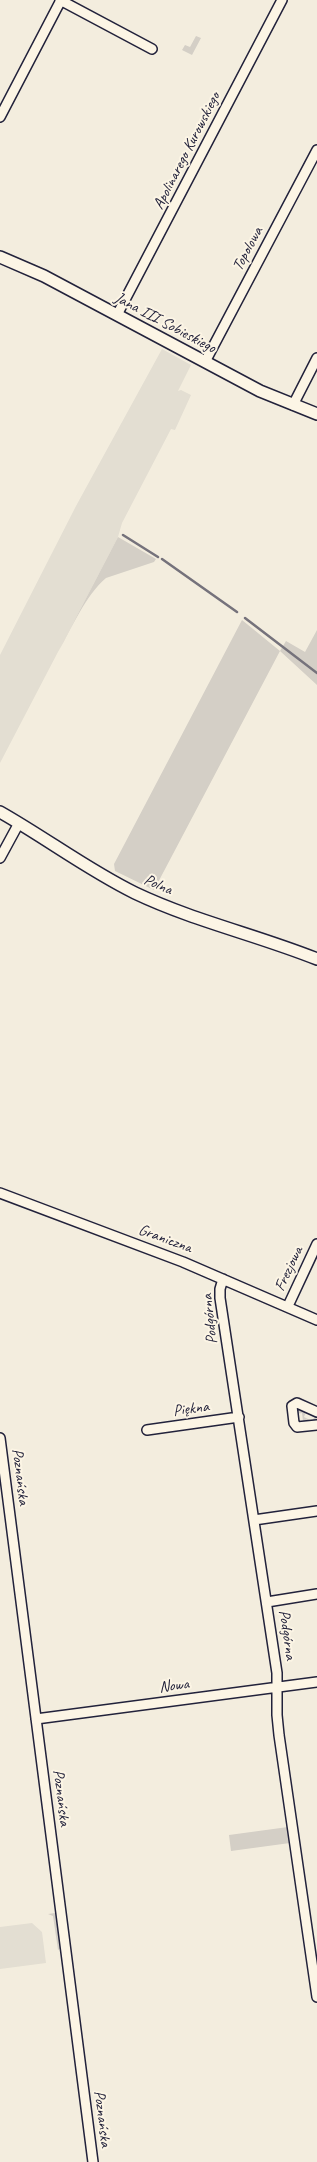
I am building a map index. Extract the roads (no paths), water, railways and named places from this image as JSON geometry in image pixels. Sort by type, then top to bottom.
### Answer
[{"type":"street","points":[[0,117],[60,0],[152,49]]},
{"type":"street","name":"Apolinarego Kurowskiego","points":[[117,315],[282,0]]},
{"type":"street","name":"Topolowa","points":[[205,362],[317,150]]},
{"type":"street","name":"Jana III Sobieskiego","points":[[0,258],[44,276],[205,362],[293,405],[317,414]]},
{"type":"street","points":[[293,405],[317,358]]},
{"type":"street","name":"Polna","points":[[0,812],[92,870],[146,898],[204,921],[317,959]]},
{"type":"street","points":[[0,858],[19,823]]},
{"type":"street","name":"Graniczna","points":[[0,1193],[184,1262],[288,1306],[317,1320]]},
{"type":"street","name":"Frezjowa","points":[[288,1306],[317,1244]]},
{"type":"street","name":"Podgórna","points":[[223,1279],[220,1289],[220,1298],[267,1602],[278,1687],[277,1715],[279,1735],[317,1997]]},
{"type":"street","points":[[317,1412],[297,1403],[292,1406],[294,1423],[297,1427],[317,1425]]},
{"type":"street","name":"Piękna","points":[[147,1430],[239,1417]]},
{"type":"street","name":"Poznańska","points":[[0,1438],[93,2162]]},
{"type":"street","points":[[254,1520],[317,1511]]},
{"type":"street","points":[[267,1602],[317,1594]]},
{"type":"street","name":"Nowa","points":[[36,1719],[317,1682]]},
{"type":"waterway","points":[[123,535],[158,557]]},
{"type":"waterway","points":[[162,559],[237,612]]},
{"type":"waterway","points":[[245,618],[317,673]]}]
